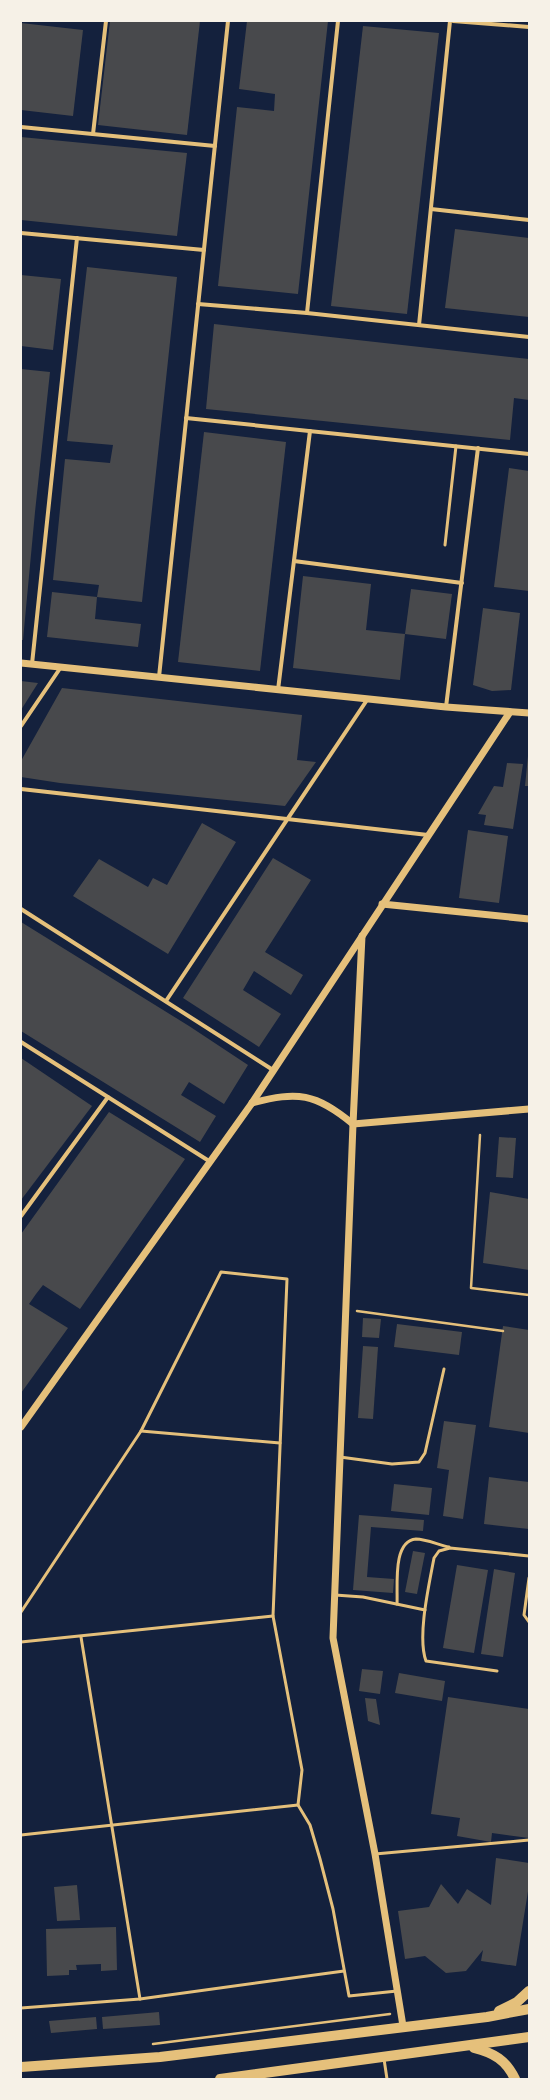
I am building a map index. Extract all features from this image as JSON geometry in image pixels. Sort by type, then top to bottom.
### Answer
[{"type":"main road","points":[[487,2017],[513,2004],[529,1991]]},
{"type":"main road","points":[[21,2067],[160,2057],[403,2026],[487,2017],[529,2009]]},
{"type":"main road","points":[[220,2079],[468,2047],[529,2037]]},
{"type":"main road","points":[[468,2047],[486,2051],[503,2061],[515,2079]]},
{"type":"street","points":[[93,134],[106,21]]},
{"type":"street","points":[[159,677],[228,21]]},
{"type":"street","points":[[308,313],[338,21]]},
{"type":"street","points":[[419,325],[452,21],[529,27]]},
{"type":"street","points":[[21,127],[214,146]]},
{"type":"street","points":[[431,209],[529,220]]},
{"type":"street","points":[[21,232],[204,250]]},
{"type":"street","points":[[32,664],[77,238]]},
{"type":"street","points":[[198,304],[308,313],[529,337]]},
{"type":"street","points":[[186,418],[529,454]]},
{"type":"street","points":[[278,690],[310,431]]},
{"type":"street","points":[[446,707],[478,448]]},
{"type":"street","points":[[294,561],[462,583]]},
{"type":"street","points":[[21,663],[367,700],[529,713]]},
{"type":"street","points":[[21,726],[61,667]]},
{"type":"street","points":[[166,1001],[367,700]]},
{"type":"street","points":[[21,1427],[209,1161],[252,1103],[510,712]]},
{"type":"street","points":[[21,789],[428,835]]},
{"type":"street","points":[[382,904],[529,919]]},
{"type":"street","points":[[21,909],[273,1070]]},
{"type":"street","points":[[362,936],[353,1124],[333,1638],[375,1854],[403,2026]]},
{"type":"street","points":[[21,1042],[209,1161]]},
{"type":"street","points":[[252,1103],[280,1096],[297,1095],[313,1099],[336,1110],[353,1124],[529,1109]]},
{"type":"street","points":[[21,1216],[108,1097]]},
{"type":"lane","points":[[445,545],[456,446]]},
{"type":"lane","points":[[21,1612],[141,1430],[221,1272],[287,1279],[273,1616],[302,1770],[298,1805],[310,1825],[320,1859],[333,1909],[350,1996],[397,1991]]},
{"type":"lane","points":[[340,1457],[392,1464],[419,1462],[425,1453],[444,1369]]},
{"type":"lane","points":[[141,1430],[280,1443]]},
{"type":"lane","points":[[397,1604],[399,1555],[402,1546],[410,1540],[418,1539],[450,1548],[529,1556]]},
{"type":"lane","points":[[450,1548],[439,1551],[434,1558],[425,1610],[423,1653],[426,1661],[497,1671]]},
{"type":"lane","points":[[529,1578],[524,1615],[529,1622]]},
{"type":"lane","points":[[335,1595],[363,1597],[425,1610]]},
{"type":"lane","points":[[21,1642],[273,1616]]},
{"type":"lane","points":[[81,1637],[140,1999]]},
{"type":"lane","points":[[21,1835],[298,1805]]},
{"type":"lane","points":[[375,1854],[529,1840]]},
{"type":"lane","points":[[21,2008],[140,1999],[344,1971]]},
{"type":"lane","points":[[384,2058],[387,2079]]},
{"type":"path","points":[[480,1135],[471,1288],[529,1295]]},
{"type":"path","points":[[346,1310],[503,1331]]},
{"type":"path","points":[[146,2044],[401,2013]]},
{"type":"building","points":[[110,21],[200,21],[187,135],[98,125]]},
{"type":"building","points":[[247,21],[328,21],[298,294],[218,286],[237,107],[274,111],[275,94],[239,89]]},
{"type":"building","points":[[21,23],[83,30],[73,116],[21,110]]},
{"type":"building","points":[[363,26],[439,33],[407,314],[331,306]]},
{"type":"building","points":[[21,137],[187,153],[177,236],[21,220]]},
{"type":"building","points":[[455,229],[529,238],[529,317],[445,308]]},
{"type":"building","points":[[87,267],[177,277],[142,602],[97,597],[99,585],[53,580],[65,459],[110,463],[113,445],[67,441]]},
{"type":"building","points":[[21,275],[61,279],[53,350],[21,346]]},
{"type":"building","points":[[214,324],[529,359],[529,400],[514,398],[510,440],[206,409]]},
{"type":"building","points":[[21,369],[50,372],[23,640],[21,640]]},
{"type":"building","points":[[204,432],[286,442],[260,671],[178,662]]},
{"type":"building","points":[[509,468],[529,471],[529,591],[494,587]]},
{"type":"building","points":[[303,576],[371,584],[366,630],[405,634],[400,680],[293,668]]},
{"type":"building","points":[[411,589],[452,594],[446,639],[405,634]]},
{"type":"building","points":[[52,592],[97,597],[95,619],[141,624],[138,647],[47,637]]},
{"type":"building","points":[[483,608],[520,613],[511,690],[492,691],[473,685]]},
{"type":"building","points":[[21,681],[38,683],[21,710]]},
{"type":"building","points":[[62,688],[302,715],[297,760],[316,762],[285,806],[60,783],[21,777],[21,761]]},
{"type":"building","points":[[528,756],[529,786],[525,786]]},
{"type":"building","points":[[507,763],[523,764],[513,829],[484,825],[486,815],[478,814],[494,786],[503,787]]},
{"type":"building","points":[[202,823],[236,842],[168,954],[73,896],[99,859],[148,887],[153,878],[167,885]]},
{"type":"building","points":[[468,830],[508,836],[499,903],[459,898]]},
{"type":"building","points":[[273,858],[311,880],[265,952],[303,975],[291,995],[254,971],[243,990],[281,1014],[259,1047],[183,998]]},
{"type":"building","points":[[21,922],[189,1026],[248,1065],[224,1104],[189,1082],[181,1095],[216,1116],[200,1142],[21,1031]]},
{"type":"building","points":[[21,1058],[92,1106],[21,1200]]},
{"type":"building","points":[[109,1112],[185,1159],[80,1309],[43,1285],[36,1294],[29,1304],[68,1328],[21,1393],[21,1234]]},
{"type":"building","points":[[499,1137],[516,1138],[513,1178],[496,1177]]},
{"type":"building","points":[[490,1192],[529,1199],[529,1270],[483,1263]]},
{"type":"building","points":[[363,1318],[381,1319],[379,1338],[362,1337]]},
{"type":"building","points":[[397,1324],[462,1332],[459,1355],[394,1347]]},
{"type":"building","points":[[503,1326],[529,1330],[529,1433],[489,1427]]},
{"type":"building","points":[[363,1346],[378,1347],[373,1419],[358,1418]]},
{"type":"building","points":[[444,1421],[476,1425],[463,1519],[443,1516],[449,1470],[437,1468]]},
{"type":"building","points":[[489,1477],[529,1482],[529,1529],[484,1524]]},
{"type":"building","points":[[394,1484],[432,1488],[429,1515],[391,1511]]},
{"type":"building","points":[[359,1515],[424,1520],[423,1531],[371,1527],[367,1577],[394,1579],[393,1593],[353,1590]]},
{"type":"building","points":[[413,1551],[425,1553],[417,1594],[405,1592]]},
{"type":"building","points":[[457,1565],[488,1570],[474,1653],[443,1648]]},
{"type":"building","points":[[494,1569],[515,1573],[503,1657],[481,1654]]},
{"type":"building","points":[[362,1669],[383,1671],[380,1694],[359,1691]]},
{"type":"building","points":[[399,1673],[445,1681],[442,1701],[395,1693]]},
{"type":"building","points":[[448,1697],[529,1709],[529,1838],[492,1833],[491,1842],[457,1836],[460,1818],[431,1814]]},
{"type":"building","points":[[365,1698],[376,1699],[380,1725],[368,1721]]},
{"type":"building","points":[[496,1858],[529,1863],[529,1885],[516,1966],[481,1961],[483,1950],[466,1971],[446,1973],[425,1956],[405,1959],[398,1911],[429,1907],[441,1884],[458,1904],[467,1889],[491,1905]]},
{"type":"building","points":[[77,1885],[80,1920],[57,1921],[54,1887]]},
{"type":"building","points":[[116,1927],[117,1970],[101,1971],[101,1964],[76,1965],[77,1970],[69,1970],[69,1975],[47,1976],[46,1929]]},
{"type":"building","points":[[159,2012],[160,2025],[103,2029],[102,2017]]},
{"type":"building","points":[[96,2017],[97,2029],[51,2033],[49,2021]]}]
